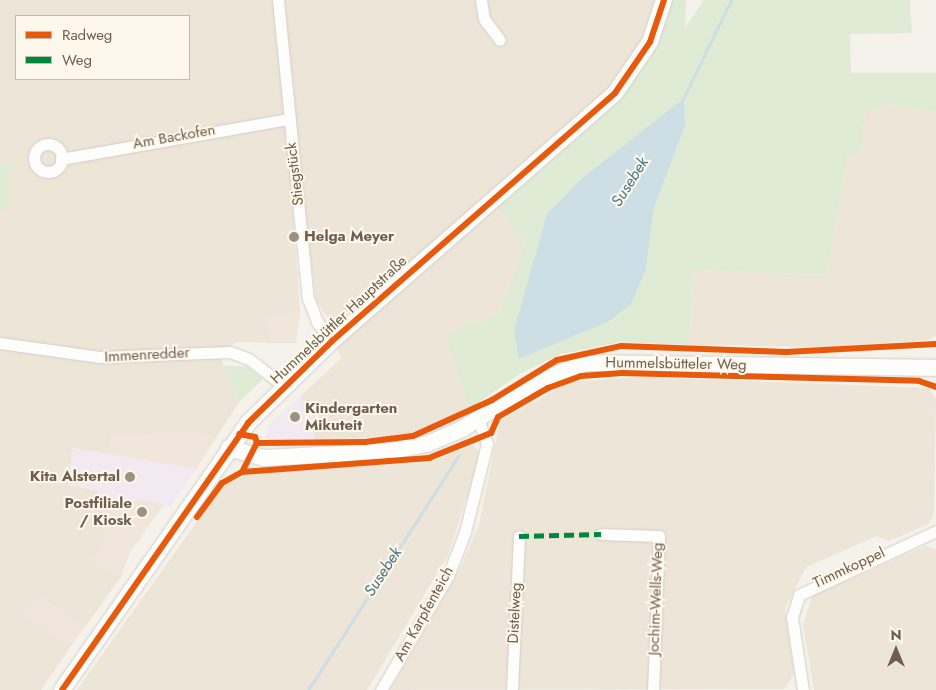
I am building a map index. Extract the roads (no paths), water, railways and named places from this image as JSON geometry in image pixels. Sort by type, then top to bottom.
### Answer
[{"type":"main road","name":"Hummelsbüttler Hauptstraße","points":[[62,690],[229,448],[285,386],[332,341],[615,93],[650,42],[664,0]]},
{"type":"main road","name":"Hummelsbütteler Weg","points":[[229,448],[264,458],[393,450],[434,442],[478,419],[553,374],[601,361],[936,368]]},
{"type":"street","name":"Stiegstück","points":[[278,0],[288,119],[308,298],[317,322],[332,341]]},
{"type":"street","points":[[481,0],[484,19],[500,40]]},
{"type":"street","name":"Am Backofen","points":[[61,159],[288,119]]},
{"type":"street","name":"Immenredder","points":[[0,343],[100,358],[230,352],[249,359],[285,386]]},
{"type":"street","name":"Am Karpfenteich","points":[[381,690],[448,576],[465,532],[486,444],[478,419]]},
{"type":"street","name":"Timmkoppel","points":[[803,690],[792,617],[799,595],[936,531]]},
{"type":"street","name":"Jochim-Wells-Weg","points":[[601,534],[659,536],[653,690]]},
{"type":"street","name":"Distelweg","points":[[512,690],[519,536]]},
{"type":"water","points":[[684,98],[685,126],[654,208],[646,269],[631,304],[609,321],[519,359],[514,330],[547,214],[581,179]]},
{"type":"waterway","name":"Susebek","points":[[682,101],[731,0]]},
{"type":"waterway","name":"Susebek","points":[[308,690],[459,455]]},
{"type":"place","name":"Helga Meyer","points":[[294,237]]},
{"type":"place","name":"Kindergarten Mikuteit","points":[[295,417]]},
{"type":"place","name":"Kita Alstertal","points":[[130,477]]},
{"type":"place","name":"Postfiliale / Kiosk","points":[[142,512]]}]
